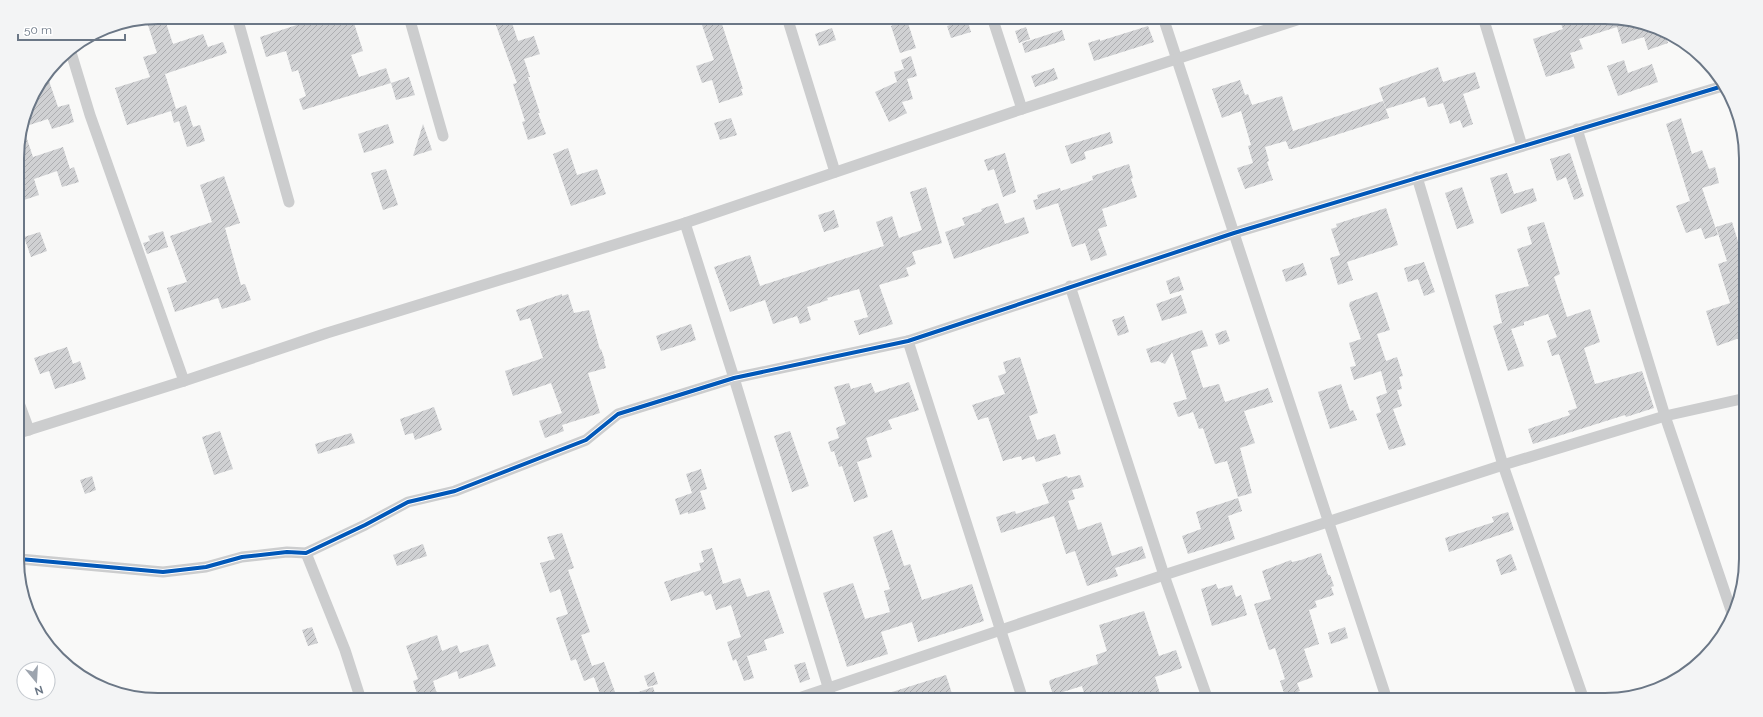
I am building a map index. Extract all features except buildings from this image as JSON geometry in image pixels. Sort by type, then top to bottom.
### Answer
[{"type":"street","points":[[239,24],[289,202]]},
{"type":"street","points":[[411,24],[443,136]]},
{"type":"street","points":[[789,24],[835,172]]},
{"type":"street","points":[[994,24],[1022,109]]},
{"type":"street","points":[[1165,24],[1328,522],[1386,693]]},
{"type":"street","points":[[24,431],[327,333],[685,223],[1022,109],[1284,24]]},
{"type":"street","points":[[1485,24],[1522,146]]},
{"type":"street","points":[[72,55],[90,115],[184,380]]},
{"type":"street","points":[[24,559],[163,572],[206,567],[242,557],[287,552],[306,553],[365,525],[408,502],[455,491],[586,440],[618,414],[734,378],[908,341],[1070,286],[1234,233],[1718,87]]},
{"type":"street","points":[[1578,129],[1665,416],[1729,608]]},
{"type":"street","points":[[1417,178],[1503,465],[1582,693]]},
{"type":"street","points":[[685,223],[734,378],[830,693]]},
{"type":"street","points":[[1070,286],[1164,575],[1206,693]]},
{"type":"street","points":[[908,341],[1021,693]]},
{"type":"street","points":[[833,693],[1001,630],[1164,575],[1503,465],[1665,416],[1739,400]]},
{"type":"street","points":[[306,553],[345,650],[358,693]]},
{"type":"cycle path","points":[[24,559],[163,572],[206,567],[242,557],[287,552],[306,553],[365,525],[408,502],[455,491],[586,440],[618,414],[734,378],[908,341],[1234,233],[1719,87]]}]
